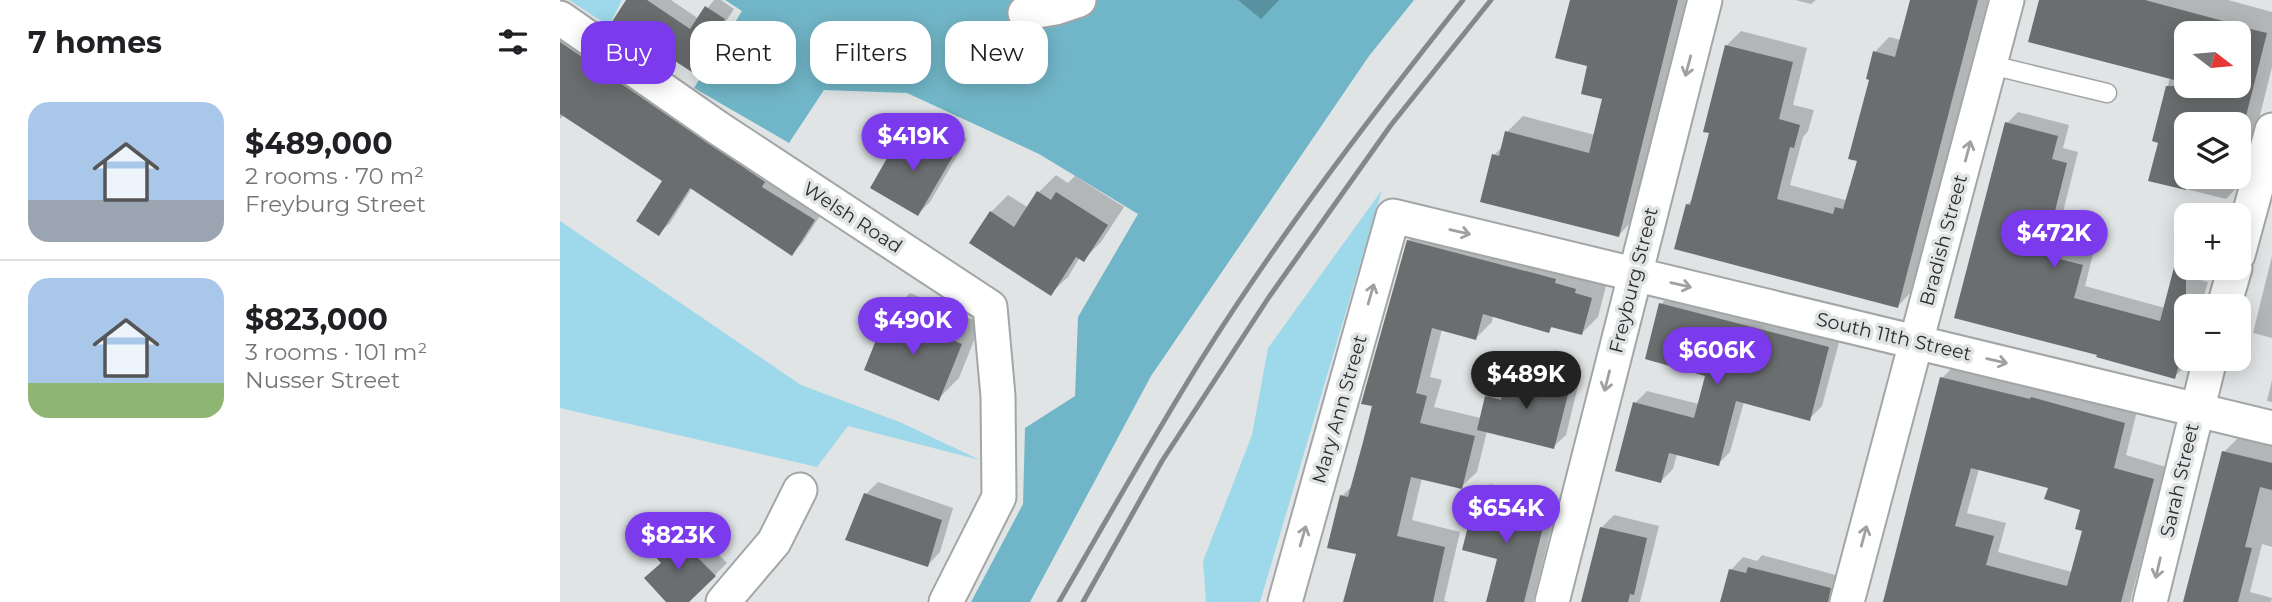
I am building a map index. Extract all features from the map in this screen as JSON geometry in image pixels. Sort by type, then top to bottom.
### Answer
[{"type":"street","points":[[1025,13],[1055,8],[1079,0]]},
{"type":"street","name":"Freyburg Street","points":[[1552,602],[1705,0]]},
{"type":"street","name":"Bradish Street","points":[[1847,602],[2007,0]]},
{"type":"street","name":"Welsh Road","points":[[560,18],[718,128],[990,307],[998,396],[999,496],[946,602]]},
{"type":"street","points":[[2251,207],[2272,130]]},
{"type":"street","name":"South 11th Street","points":[[1393,216],[2272,428]]},
{"type":"street","name":"Mary Ann Street","points":[[1285,602],[1393,216]]},
{"type":"street","name":"Sarah Street","points":[[2150,602],[2207,371]]},
{"type":"street","points":[[723,602],[774,542],[800,490]]},
{"type":"lane","points":[[1991,65],[2107,93]]},
{"type":"shaded area","points":[[569,0],[622,0],[612,21],[601,21]]},
{"type":"shaded area","points":[[725,0],[1414,0],[1369,56],[1151,376],[1030,602],[971,602],[1023,504],[1025,428],[1075,396],[1078,317],[1138,214],[1039,154],[907,93],[824,90],[789,143],[694,88],[696,84],[796,84],[796,21],[736,21],[742,11]]},
{"type":"shaded area","points":[[1382,190],[1260,602],[1206,602],[1203,561],[1252,435],[1268,348]]},
{"type":"shaded area","points":[[560,221],[801,385],[902,423],[980,460],[848,426],[817,467],[560,408]]},
{"type":"building","points":[[626,0],[647,0],[690,29],[690,71],[676,62],[676,21],[612,21]]},
{"type":"building","points":[[1570,0],[1678,0],[1619,237],[1480,202],[1492,154],[1499,156],[1505,131],[1589,153],[1602,99],[1581,94],[1587,66],[1555,58]]},
{"type":"building","points":[[1910,0],[1978,0],[1898,308],[1674,249],[1686,204],[1690,205],[1709,133],[1703,132],[1725,45],[1793,62],[1779,119],[1800,125],[1794,148],[1790,147],[1777,199],[1833,214],[1835,207],[1843,209],[1857,161],[1848,159],[1869,80],[1866,79],[1873,51],[1895,57]]},
{"type":"building","points":[[2039,0],[2145,0],[2223,21],[2174,21],[2174,80],[2028,42]]},
{"type":"building","points":[[705,6],[725,19],[724,21],[695,21]]},
{"type":"building","points":[[2251,29],[2267,33],[2251,96]]},
{"type":"building","points":[[560,42],[581,56],[581,84],[622,84],[765,182],[762,187],[815,220],[792,256],[690,188],[659,236],[636,221],[662,181],[560,114]]},
{"type":"building","points":[[2166,86],[2174,86],[2174,98],[2251,98],[2247,112],[2174,112],[2174,187],[2148,181],[2158,143],[2152,141]]},
{"type":"building","points":[[2005,122],[2058,136],[2052,159],[2067,163],[2044,255],[2083,265],[2074,298],[2160,321],[2174,267],[2174,280],[2186,280],[2186,294],[2174,294],[2174,371],[2177,371],[2175,379],[2096,357],[2097,355],[1954,318]]},
{"type":"building","points":[[927,133],[956,151],[918,216],[870,188],[894,146],[906,154],[912,142],[920,147]]},
{"type":"building","points":[[1037,191],[1051,200],[1056,192],[1108,225],[1084,262],[1076,257],[1051,296],[969,243],[990,211],[1014,227]]},
{"type":"building","points":[[1407,240],[1556,279],[1555,283],[1576,289],[1575,293],[1592,298],[1582,335],[1551,327],[1549,333],[1483,314],[1476,340],[1432,328],[1416,393],[1427,396],[1420,423],[1475,436],[1462,489],[1411,477],[1397,536],[1445,547],[1433,602],[1343,602],[1356,554],[1327,548],[1340,495],[1348,497],[1363,442],[1372,406],[1361,404]]},
{"type":"building","points":[[1659,303],[1829,347],[1810,421],[1736,401],[1719,466],[1669,453],[1661,483],[1615,471],[1633,402],[1694,418],[1705,376],[1645,359]]},
{"type":"building","points":[[887,313],[962,344],[939,401],[864,370]]},
{"type":"building","points":[[1508,371],[1570,387],[1554,449],[1477,430],[1485,396],[1501,400]]},
{"type":"building","points":[[1940,377],[2030,399],[2031,397],[2125,423],[2114,468],[2154,479],[2121,602],[1883,602]],"holes":[[[1971,468],[2048,488],[2044,499],[2080,510],[2075,529],[2082,531],[2067,586],[1986,565],[1994,536],[1955,526]]]},
{"type":"building","points":[[2222,451],[2272,463],[2272,490],[2260,487],[2245,547],[2252,548],[2238,602],[2183,602]]},
{"type":"building","points":[[864,493],[942,520],[928,567],[845,540]]},
{"type":"building","points":[[1476,495],[1547,512],[1524,602],[1486,602],[1497,559],[1462,550]]},
{"type":"building","points":[[1600,527],[1647,538],[1634,595],[1630,594],[1628,602],[1581,602]]},
{"type":"building","points":[[672,532],[716,576],[689,602],[666,602],[644,578],[661,563],[651,552]]},
{"type":"building","points":[[1748,567],[1831,588],[1828,602],[1720,602],[1729,569],[1746,573]]},
{"type":"railway","points":[[1059,602],[1231,313],[1327,176],[1463,0]]},
{"type":"railway","points":[[1083,602],[1162,461],[1269,297],[1391,125],[1491,0]]}]
